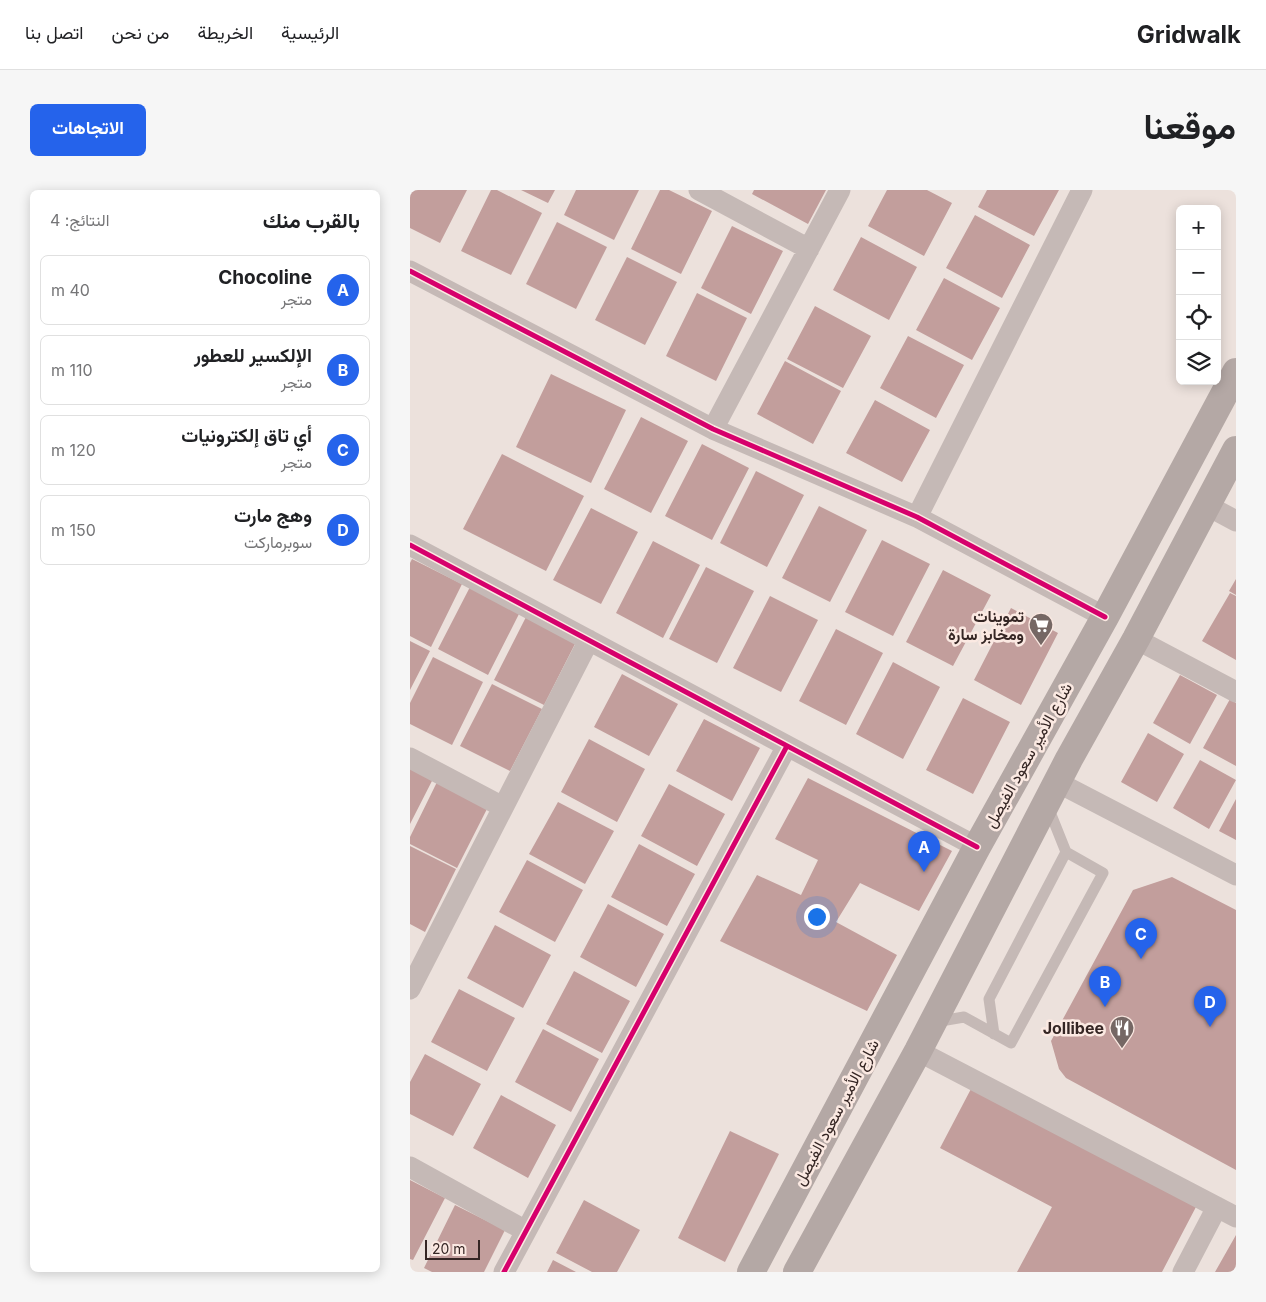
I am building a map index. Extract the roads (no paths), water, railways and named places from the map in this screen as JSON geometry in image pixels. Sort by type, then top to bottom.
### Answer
[{"type":"main road","name":"شارع الأمير سعود الفيصل","points":[[751,1272],[976,847],[1105,617],[1236,372]]},
{"type":"main road","points":[[797,1272],[918,1051],[1052,792],[1208,506],[1236,450]]},
{"type":"street","points":[[699,190],[809,249]]},
{"type":"street","points":[[713,430],[840,190]]},
{"type":"street","points":[[917,517],[1082,190]]},
{"type":"street","points":[[410,271],[713,430],[917,517],[1105,617]]},
{"type":"street","points":[[1208,506],[1236,521]]},
{"type":"street","points":[[410,545],[976,847]]},
{"type":"street","points":[[1136,639],[1236,692]]},
{"type":"street","points":[[410,989],[416,962],[503,807],[589,640]]},
{"type":"street","points":[[504,1272],[787,746]]},
{"type":"street","points":[[410,758],[503,807]]},
{"type":"street","points":[[1052,792],[1236,875]]},
{"type":"street","points":[[918,1051],[1236,1217]]},
{"type":"street","points":[[410,1168],[526,1231]]},
{"type":"street","points":[[1183,1272],[1217,1207]]},
{"type":"lane","points":[[994,1034],[989,998],[1066,852],[1052,792]]},
{"type":"lane","points":[[933,1022],[964,1017],[1011,1043],[1103,873],[1066,852]]},
{"type":"place","name":"تموينات ومخابز سارة","points":[[1041,646]]},
{"type":"place","name":"Chocoline","points":[[924,872]]},
{"type":"place","name":"أي تاق إلكترونيات","points":[[1141,959]]},
{"type":"place","name":"الإلكسير للعطور","points":[[1105,1007]]},
{"type":"place","name":"وهج مارت","points":[[1210,1027]]},
{"type":"place","name":"Jollibee","points":[[1122,1049]]}]
